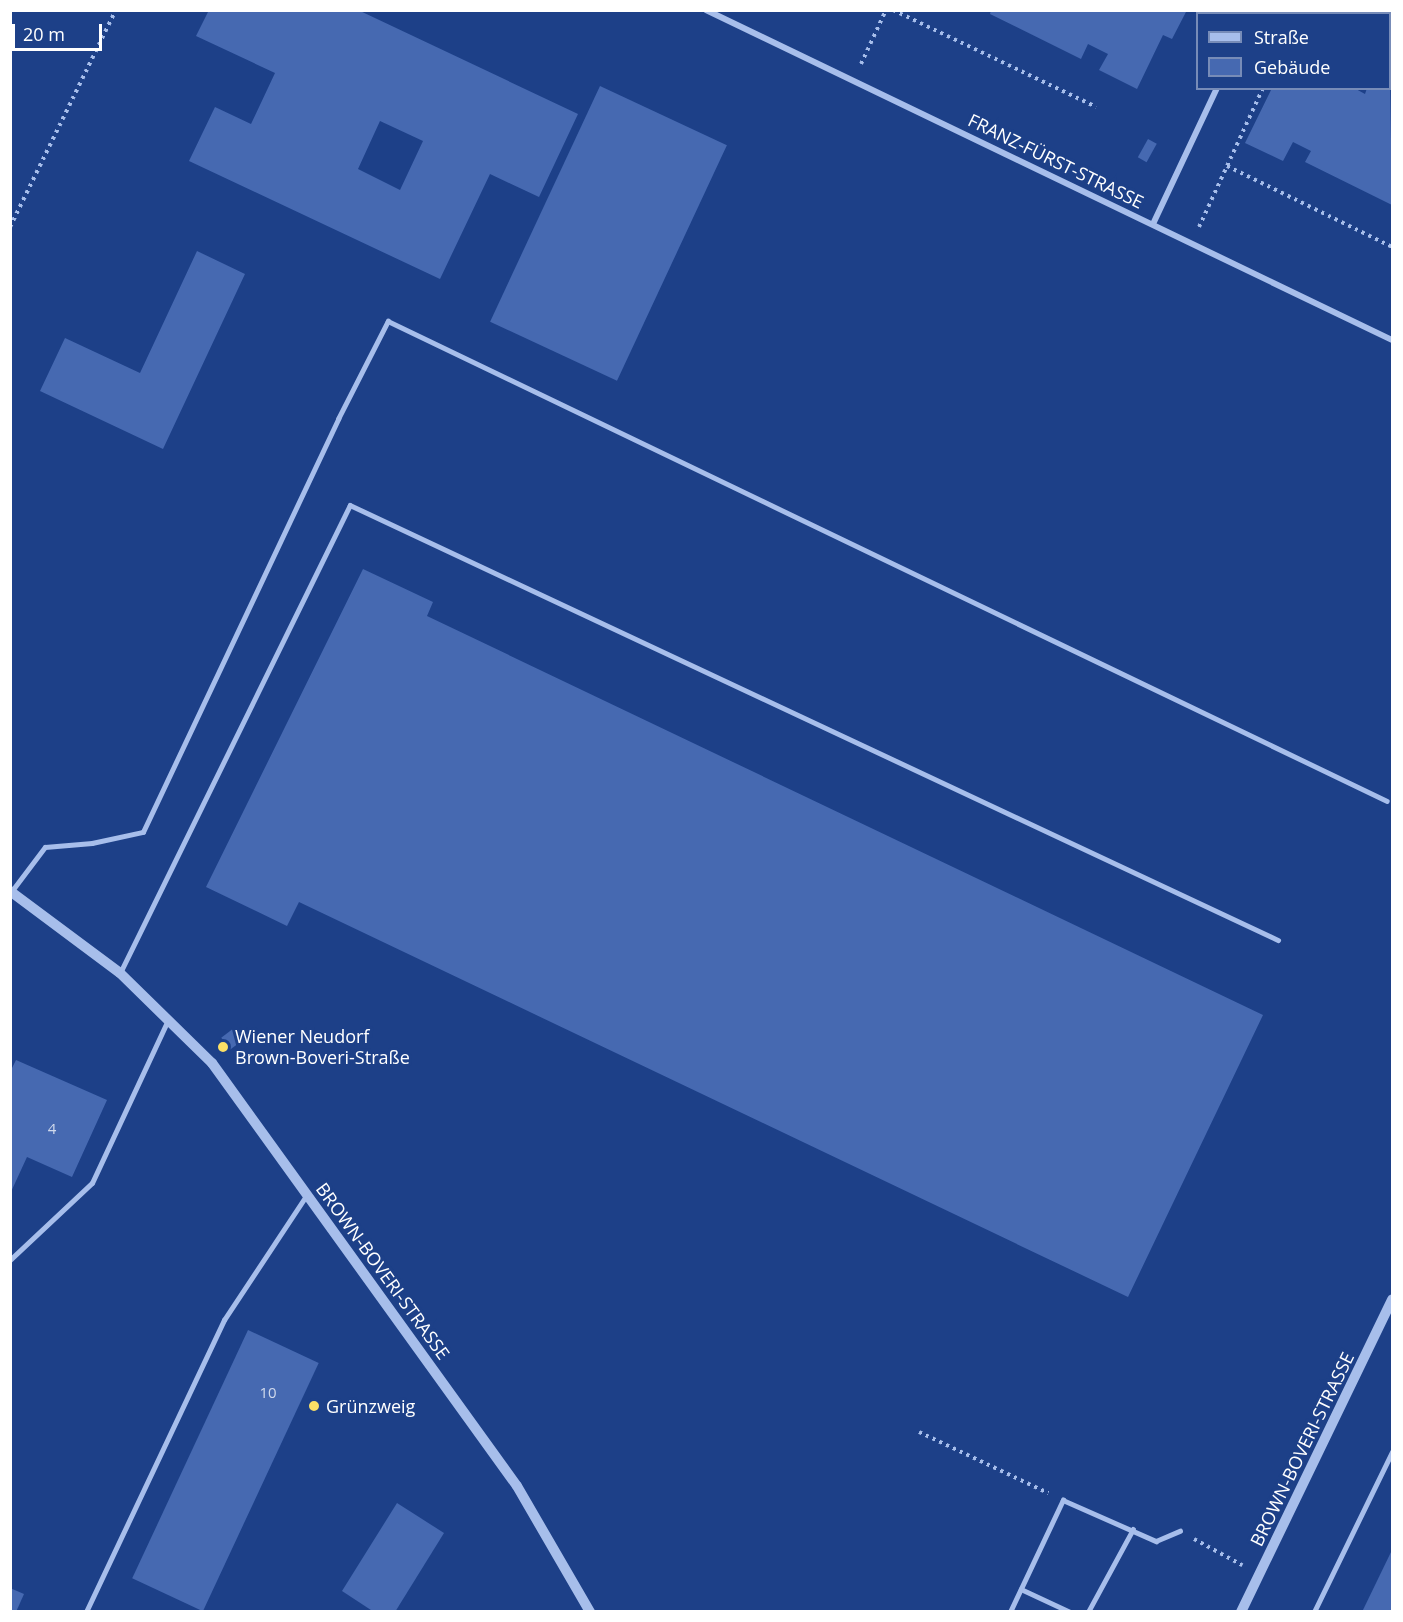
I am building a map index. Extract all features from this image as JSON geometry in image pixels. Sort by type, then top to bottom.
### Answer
[{"type":"street","name":"FRANZ-FÜRST-STRASSE","points":[[706,10],[1392,340]]},
{"type":"street","points":[[1153,224],[1216,90]]},
{"type":"street","name":"BROWN-BOVERI-STRASSE","points":[[11,891],[120,974],[212,1063],[517,1486],[590,1611]]},
{"type":"street","name":"BROWN-BOVERI-STRASSE","points":[[1241,1611],[1392,1300]]},
{"type":"lane","points":[[11,891],[45,846],[92,843],[143,832],[338,419],[388,321],[1387,801]]},
{"type":"lane","points":[[120,974],[350,506],[1278,940]]},
{"type":"lane","points":[[10,1260],[92,1183],[168,1019]]},
{"type":"lane","points":[[86,1611],[224,1320],[307,1193]]},
{"type":"lane","points":[[1314,1611],[1392,1452]]},
{"type":"lane","points":[[1010,1611],[1063,1500],[1156,1541],[1180,1531]]},
{"type":"lane","points":[[1088,1611],[1133,1529]]},
{"type":"lane","points":[[1021,1589],[1070,1611]]},
{"type":"path","points":[[10,227],[116,10]]},
{"type":"path","points":[[863,61],[886,10]]},
{"type":"path","points":[[893,10],[1096,107]]},
{"type":"path","points":[[1191,243],[1262,90]]},
{"type":"path","points":[[1227,166],[1392,247]]},
{"type":"path","points":[[919,1431],[1063,1500]]},
{"type":"path","points":[[1180,1531],[1259,1574]]},
{"type":"building","points":[[209,10],[358,10],[578,114],[539,197],[490,174],[440,279],[189,161],[215,107],[251,124],[275,73],[196,36]],"holes":[[[380,121],[423,141],[400,190],[358,169]]]},
{"type":"building","points":[[991,10],[1187,10],[1172,39],[1163,35],[1137,89],[1099,70],[1108,54],[1088,44],[1081,59],[990,14]]},
{"type":"building","points":[[600,86],[727,145],[617,381],[490,322]]},
{"type":"building","points":[[1271,90],[1358,90],[1365,94],[1366,90],[1390,90],[1392,205],[1305,162],[1311,151],[1293,142],[1283,161],[1245,143]]},
{"type":"building","points":[[1148,139],[1157,144],[1147,162],[1138,157]]},
{"type":"building","points":[[197,251],[245,274],[163,449],[40,391],[65,338],[140,373]]},
{"type":"building","points":[[363,569],[433,602],[427,616],[1263,1015],[1128,1297],[299,902],[287,926],[206,887]]},
{"type":"building","points":[[234,1028],[243,1040],[230,1050],[221,1038]]},
{"type":"building","points":[[16,1060],[107,1100],[72,1177],[27,1157],[10,1194],[10,1072]]},
{"type":"building","points":[[248,1330],[319,1363],[203,1611],[132,1578]]},
{"type":"building","points":[[397,1503],[444,1533],[395,1612],[374,1612],[342,1591]]},
{"type":"building","points":[[1392,1550],[1392,1612],[1362,1612]]},
{"type":"building","points":[[10,1588],[24,1594],[16,1612],[10,1612]]},
{"type":"place","name":"Wiener Neudorf Brown-Boveri-Straße","points":[[223,1047]]},
{"type":"place","name":"Grünzweig","points":[[314,1406]]}]
